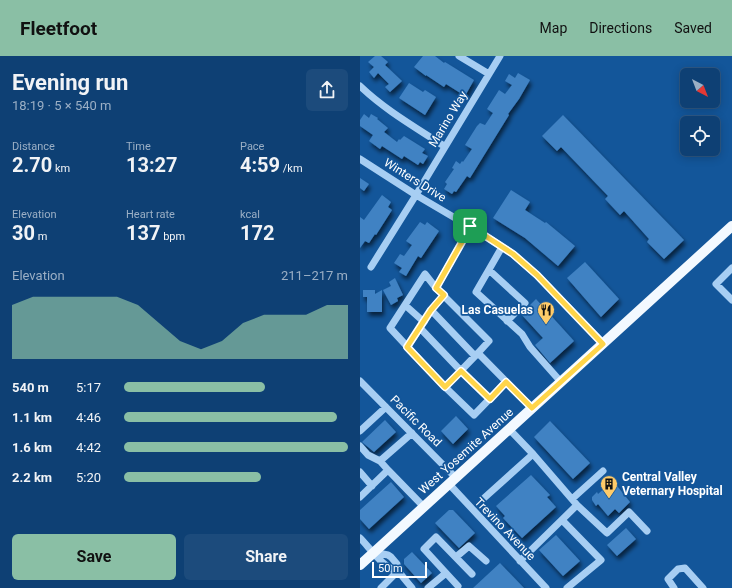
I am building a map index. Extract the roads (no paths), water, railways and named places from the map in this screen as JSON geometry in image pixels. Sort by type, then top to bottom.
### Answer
[{"type":"main road","name":"West Yosemite Avenue","points":[[360,565],[732,226]]},
{"type":"street","points":[[459,56],[489,74]]},
{"type":"street","name":"Marino Way","points":[[371,267],[500,56]]},
{"type":"street","points":[[360,86],[373,99],[391,112],[444,146]]},
{"type":"street","name":"Winters Drive","points":[[360,159],[513,254],[537,275],[603,344]]},
{"type":"street","points":[[436,288],[470,226]]},
{"type":"street","points":[[502,247],[476,292],[522,334],[530,347],[560,382]]},
{"type":"street","points":[[732,268],[716,284],[732,300]]},
{"type":"street","points":[[489,270],[525,303],[507,321]]},
{"type":"street","points":[[445,387],[489,341],[436,288],[425,274],[390,328],[445,387],[474,415],[506,382]]},
{"type":"street","points":[[407,347],[431,310],[444,295]]},
{"type":"street","points":[[405,305],[461,371],[490,399]]},
{"type":"street","points":[[431,310],[532,408]]},
{"type":"street","name":"Pacific Road","points":[[360,381],[412,433],[453,481]]},
{"type":"street","points":[[360,431],[386,407]]},
{"type":"street","points":[[509,429],[575,502],[607,533],[629,512],[647,531]]},
{"type":"street","points":[[380,461],[412,433]]},
{"type":"street","points":[[360,446],[368,455],[380,461],[424,507]]},
{"type":"street","points":[[483,499],[533,454]]},
{"type":"street","points":[[360,497],[388,470]]},
{"type":"street","points":[[520,561],[562,520],[575,502],[603,471]]},
{"type":"street","points":[[360,472],[372,486]]},
{"type":"street","name":"Trevino Avenue","points":[[453,481],[520,561],[546,588]]},
{"type":"street","points":[[562,520],[601,560],[567,588]]},
{"type":"street","points":[[458,586],[424,549],[436,537],[472,574]]},
{"type":"street","points":[[360,538],[382,563],[393,570],[398,571],[412,588]]},
{"type":"street","points":[[456,557],[469,546],[486,560]]},
{"type":"street","points":[[674,588],[668,579],[678,569],[685,568],[703,588]]},
{"type":"street","points":[[380,588],[398,571]]},
{"type":"street","points":[[428,588],[446,573]]},
{"type":"place","name":"Las Casuelas","points":[[546,325]]},
{"type":"place","name":"Central Valley Veternary Hospital","points":[[609,499]]}]
